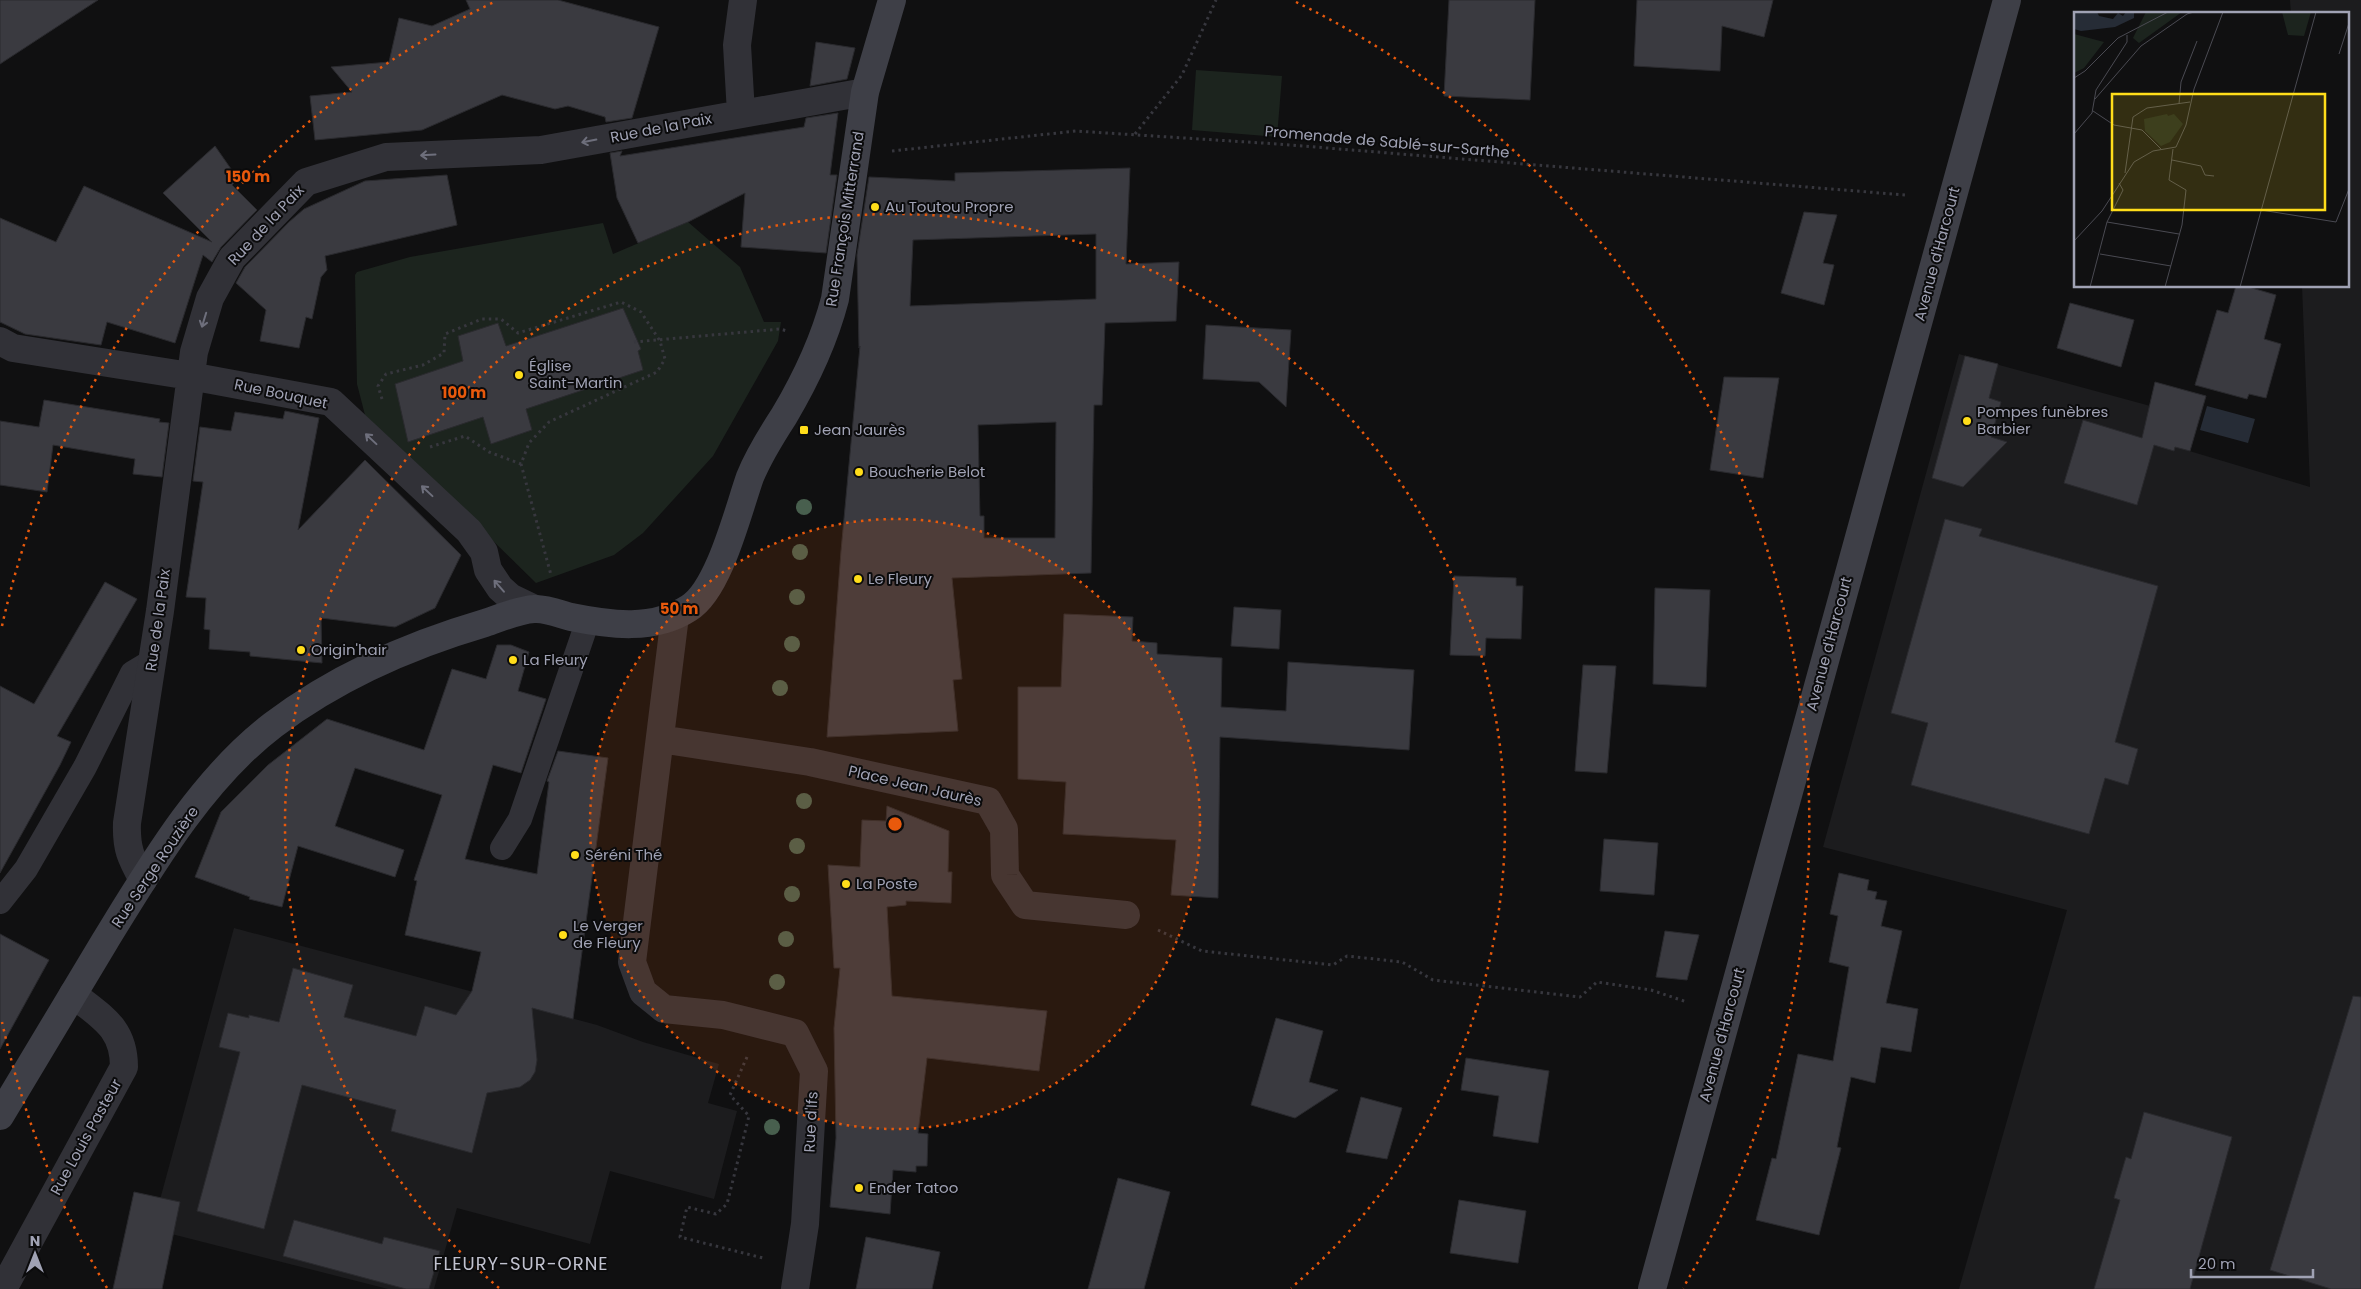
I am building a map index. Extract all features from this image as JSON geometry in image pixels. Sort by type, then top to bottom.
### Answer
[{"type":"street","points":[[740,113],[736,45],[743,0]]},
{"type":"street","name":"Rue François Mitterrand","points":[[535,609],[588,620],[644,625],[675,616],[691,608],[716,574],[761,451],[785,414],[820,348],[835,299],[865,92],[892,0]]},
{"type":"street","name":"Avenue d'Harcourt","points":[[1652,1289],[2007,0]]},
{"type":"street","name":"Rue de la Paix","points":[[143,880],[126,844],[127,823],[152,661],[190,376],[194,352],[210,298],[232,258],[306,182],[386,157],[541,150],[865,92]]},
{"type":"street","name":"Rue Bouquet","points":[[0,342],[13,348],[190,376],[331,402],[469,531],[484,552],[488,570],[500,588],[510,597],[535,609]]},
{"type":"street","name":"Rue Serge Rouzière","points":[[0,1116],[73,994],[173,834],[237,757],[271,726],[308,700],[341,681],[426,643],[535,609]]},
{"type":"street","points":[[660,739],[675,616]]},
{"type":"street","name":"Place Jean Jaurès","points":[[660,739],[810,762],[988,801],[1004,829],[1005,875],[1024,905],[1126,915]]},
{"type":"street","name":"Rue d'Ifs","points":[[660,739],[632,962],[643,992],[664,1008],[723,1015],[795,1033],[814,1071],[805,1224],[795,1289]]},
{"type":"street","name":"Rue Louis Pasteur","points":[[3,1289],[124,1067],[122,1045],[116,1031],[73,994]]},
{"type":"lane","points":[[502,848],[520,819],[588,620]]},
{"type":"lane","points":[[0,902],[26,869],[85,767],[132,673],[152,661]]},
{"type":"path","points":[[1134,134],[1182,75],[1216,0]]},
{"type":"path","name":"Promenade de Sablé-sur-Sarthe","points":[[887,151],[1076,131],[1905,195]]},
{"type":"path","points":[[383,403],[378,386],[386,374],[423,365],[444,353],[445,334],[482,319],[501,319],[518,333],[621,302],[641,312],[660,341],[665,359],[657,372],[549,422],[529,443],[521,464],[551,578]]},
{"type":"path","points":[[634,342],[780,328],[788,331]]},
{"type":"path","points":[[425,448],[465,436],[489,452],[521,464]]},
{"type":"path","points":[[1126,915],[1202,951],[1333,965],[1347,956],[1402,962],[1433,980],[1580,997],[1598,982],[1651,990],[1687,1002]]},
{"type":"path","points":[[748,1054],[730,1095],[749,1116],[727,1204],[716,1214],[687,1207],[680,1236],[767,1258]]},
{"type":"shaded area","points":[[2290,0],[2361,0],[2361,1289],[1959,1289],[2067,910],[1823,847],[1959,354],[2165,410],[2156,441],[2310,487],[2302,288],[2348,288],[2348,12],[2291,12]]},
{"type":"shaded area","points":[[1196,70],[1282,76],[1277,137],[1192,130]]},
{"type":"shaded area","points":[[688,222],[740,267],[764,322],[781,322],[778,341],[713,456],[643,533],[614,555],[536,583],[365,415],[357,384],[355,275],[357,272],[410,257],[603,223],[613,254]]},
{"type":"shaded area","points":[[2207,406],[2255,419],[2248,443],[2200,430]]},
{"type":"shaded area","points":[[234,928],[597,1025],[643,1042],[719,1064],[708,1103],[737,1111],[714,1199],[610,1171],[590,1244],[457,1208],[434,1289],[388,1289],[152,1229]]},
{"type":"building","points":[[0,0],[98,0],[0,64]]},
{"type":"building","points":[[466,0],[558,0],[659,27],[632,118],[606,122],[605,117],[568,106],[555,109],[502,95],[422,130],[315,140],[310,96],[352,92],[331,67],[389,62],[399,18],[432,26],[470,9]]},
{"type":"building","points":[[1449,0],[1535,0],[1530,100],[1444,96]]},
{"type":"building","points":[[1637,0],[1773,0],[1764,37],[1722,26],[1720,71],[1634,66]]},
{"type":"building","points":[[816,42],[855,48],[847,79],[810,86]]},
{"type":"building","points":[[838,113],[830,175],[837,175],[826,253],[741,247],[745,193],[688,222],[638,243],[617,198],[610,153],[622,151],[620,156],[804,127],[806,118]]},
{"type":"building","points":[[215,146],[238,179],[232,185],[257,210],[221,247],[212,262],[203,255],[175,343],[107,322],[101,345],[25,334],[0,322],[0,218],[56,242],[84,186],[212,242],[163,193]]},
{"type":"building","points":[[1130,168],[1126,264],[1179,262],[1176,321],[1105,323],[1102,405],[1094,405],[1091,573],[952,578],[962,679],[953,680],[958,731],[827,737],[841,551],[860,346],[859,348],[857,255],[869,177],[955,181],[955,173]],"holes":[[[1096,234],[1096,299],[910,306],[913,240]],[[1056,422],[1055,538],[984,538],[984,516],[980,516],[978,425]]]},
{"type":"building","points":[[447,175],[457,225],[325,256],[327,270],[321,277],[312,319],[306,317],[299,348],[260,341],[266,310],[236,283],[245,267],[289,222],[304,209],[365,181]]},
{"type":"building","points":[[1804,212],[1837,215],[1823,263],[1834,265],[1824,305],[1781,293]]},
{"type":"building","points":[[2235,288],[2252,288],[2276,295],[2264,339],[2281,344],[2266,398],[2249,394],[2247,399],[2195,385],[2217,310],[2228,313]]},
{"type":"building","points":[[2070,303],[2134,320],[2121,367],[2057,348]]},
{"type":"building","name":"Église Saint-Martin","points":[[623,308],[641,349],[638,351],[643,370],[526,409],[532,430],[491,444],[483,417],[408,442],[395,384],[463,361],[458,336],[498,323],[506,346]]},
{"type":"building","points":[[1206,325],[1291,330],[1286,407],[1259,382],[1203,379]]},
{"type":"building","points":[[1965,356],[1998,364],[1989,398],[2001,402],[1991,437],[2007,442],[1963,487],[1932,478]]},
{"type":"building","points":[[1724,377],[1779,378],[1763,478],[1710,470]]},
{"type":"building","points":[[2155,382],[2206,396],[2190,451],[2175,447],[2174,451],[2154,445],[2137,505],[2064,483],[2083,420],[2142,438]]},
{"type":"building","points":[[44,400],[160,419],[159,422],[169,423],[162,477],[133,474],[135,459],[53,445],[47,492],[0,485],[0,421],[39,427]]},
{"type":"building","points":[[285,411],[319,418],[298,530],[365,460],[461,555],[435,608],[395,627],[321,618],[322,663],[250,656],[250,652],[209,649],[210,630],[204,629],[206,598],[186,597],[203,482],[193,481],[200,427],[231,431],[235,412],[283,419]]},
{"type":"building","points":[[1945,519],[1982,529],[1979,536],[2158,586],[2115,742],[2138,749],[2128,785],[2105,778],[2089,834],[1911,785],[1928,723],[1891,713]]},
{"type":"building","points":[[1454,576],[1516,578],[1516,586],[1523,586],[1521,639],[1486,638],[1485,656],[1450,655]]},
{"type":"building","points":[[105,582],[137,599],[57,736],[71,742],[0,873],[0,686],[34,704]]},
{"type":"building","points":[[1655,588],[1710,590],[1706,687],[1653,684]]},
{"type":"building","points":[[1234,607],[1281,610],[1279,649],[1231,646]]},
{"type":"building","points":[[1064,614],[1133,617],[1132,641],[1157,643],[1157,654],[1222,658],[1221,707],[1286,711],[1288,662],[1414,670],[1409,750],[1220,737],[1218,898],[1171,895],[1176,840],[1063,834],[1066,782],[1018,779],[1018,687],[1061,687]]},
{"type":"building","points":[[497,645],[511,645],[529,652],[518,691],[546,699],[521,773],[493,765],[465,859],[537,874],[549,782],[547,781],[558,751],[608,758],[573,1019],[532,1008],[537,1060],[535,1072],[530,1080],[520,1087],[487,1093],[472,1153],[391,1131],[396,1110],[302,1085],[264,1229],[197,1211],[240,1052],[219,1047],[228,1013],[249,1018],[249,1015],[279,1022],[293,968],[353,985],[344,1017],[416,1036],[425,1006],[456,1015],[472,991],[481,952],[405,935],[417,881],[414,880],[442,795],[355,768],[335,826],[404,850],[395,877],[298,846],[282,907],[249,899],[250,897],[195,877],[221,812],[268,765],[327,719],[424,750],[452,669],[486,679]]},
{"type":"building","points":[[1583,665],[1616,666],[1607,773],[1575,771]]},
{"type":"building","points":[[887,806],[949,831],[948,872],[952,872],[951,903],[906,901],[906,905],[887,907],[892,996],[1047,1011],[1039,1071],[927,1058],[918,1133],[928,1134],[927,1166],[916,1166],[916,1172],[893,1170],[890,1214],[830,1207],[836,1138],[834,1028],[840,968],[834,968],[828,865],[860,867],[862,820],[886,821]]},
{"type":"building","points":[[1604,839],[1658,843],[1654,895],[1600,891]]},
{"type":"building","points":[[1839,873],[1869,880],[1867,890],[1877,892],[1875,899],[1887,901],[1881,926],[1902,931],[1886,1003],[1918,1009],[1911,1052],[1881,1047],[1875,1083],[1851,1077],[1837,1147],[1841,1148],[1819,1235],[1756,1220],[1772,1158],[1776,1159],[1798,1054],[1833,1061],[1849,967],[1829,962],[1838,916],[1830,914]]},
{"type":"building","points":[[1665,931],[1699,935],[1687,980],[1656,977]]},
{"type":"building","points":[[0,934],[49,960],[0,1049]]},
{"type":"building","points":[[2353,996],[2361,997],[2361,1289],[2331,1289],[2270,1270]]},
{"type":"building","points":[[1276,1018],[1323,1031],[1309,1082],[1338,1090],[1295,1118],[1251,1105]]},
{"type":"building","points":[[1466,1058],[1549,1071],[1538,1143],[1493,1136],[1499,1096],[1461,1090]]},
{"type":"building","points":[[1361,1097],[1402,1108],[1387,1159],[1346,1152]]},
{"type":"building","points":[[2144,1112],[2232,1137],[2190,1289],[2094,1289],[2120,1200],[2114,1198],[2126,1157],[2131,1159]]},
{"type":"building","points":[[1118,1178],[1170,1192],[1144,1289],[1088,1289]]},
{"type":"building","points":[[134,1192],[180,1202],[162,1289],[113,1289]]},
{"type":"building","points":[[1459,1200],[1526,1211],[1518,1263],[1450,1253]]},
{"type":"building","points":[[294,1220],[382,1244],[384,1237],[440,1251],[429,1289],[406,1289],[283,1256]]},
{"type":"building","points":[[866,1237],[940,1252],[932,1289],[856,1289]]},
{"type":"place","name":"Au Toutou Propre","points":[[875,207]]},
{"type":"place","name":"Église Saint-Martin","points":[[519,375]]},
{"type":"place","name":"Pompes funèbres Barbier","points":[[1967,421]]},
{"type":"place","name":"Jean Jaurès","points":[[804,430]]},
{"type":"place","name":"Boucherie Belot","points":[[859,472]]},
{"type":"place","name":"Le Fleury","points":[[858,579]]},
{"type":"place","name":"Origin'hair","points":[[301,650]]},
{"type":"place","name":"La Fleury","points":[[513,660]]},
{"type":"place","name":"Séréni Thé","points":[[575,855]]},
{"type":"place","name":"La Poste","points":[[846,884]]},
{"type":"place","name":"Le Verger de Fleury","points":[[563,935]]},
{"type":"place","name":"Ender Tatoo","points":[[859,1188]]},
{"type":"district","name":"FLEURY-SUR-ORNE","points":[[521,1264]]}]
